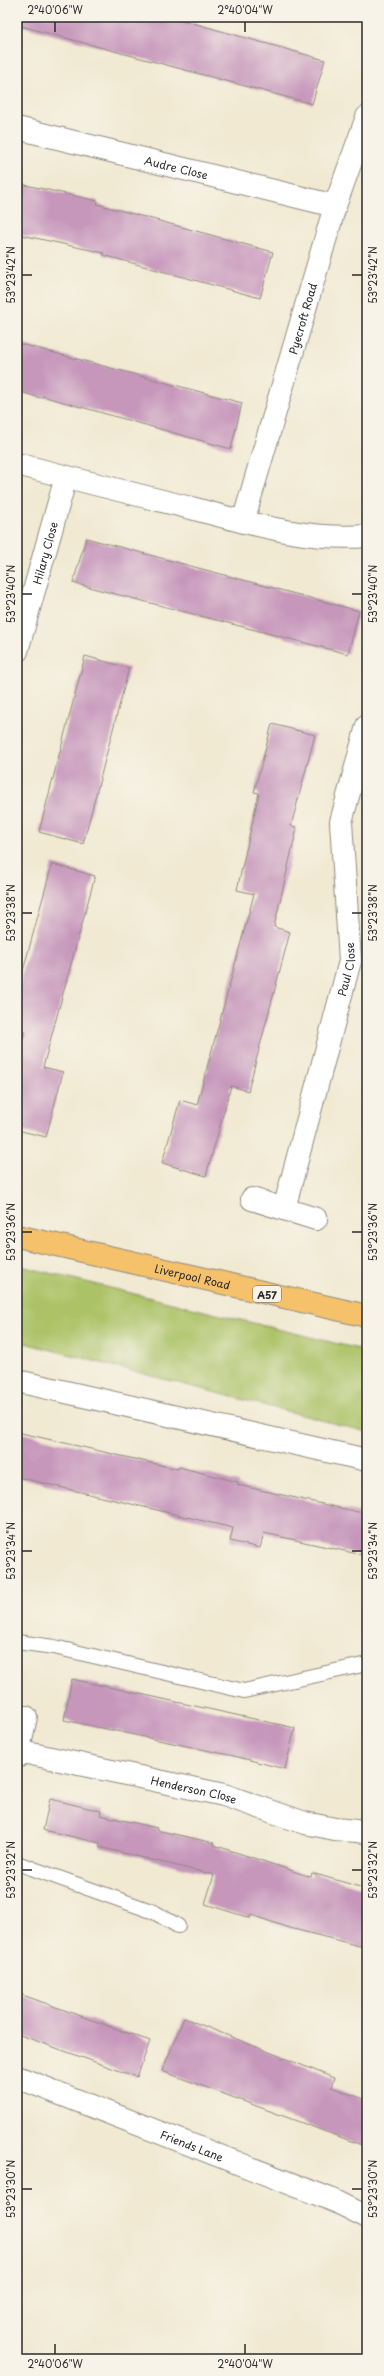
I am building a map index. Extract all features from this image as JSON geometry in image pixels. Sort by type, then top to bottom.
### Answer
[{"type":"highway","name":"Liverpool Road","points":[[17,1236],[367,1316]]},
{"type":"street","name":"Pyecroft Road","points":[[243,522],[335,206],[367,117]]},
{"type":"street","name":"Audre Close","points":[[17,128],[335,206]]},
{"type":"street","points":[[17,464],[243,522],[303,534],[347,538],[367,536]]},
{"type":"street","name":"Hilary Close","points":[[17,651],[66,477]]},
{"type":"street","name":"Paul Close","points":[[284,1209],[350,962],[341,822],[367,726]]},
{"type":"street","points":[[252,1199],[316,1219]]},
{"type":"street","points":[[17,1381],[367,1460]]},
{"type":"street","name":"Henderson Close","points":[[26,1717],[18,1754],[224,1795],[305,1823],[335,1830],[367,1832]]},
{"type":"street","name":"Friends Lane","points":[[17,2077],[335,2202],[367,2217]]},
{"type":"lane","points":[[17,1642],[54,1648],[244,1691],[367,1664]]},
{"type":"lane","points":[[17,1863],[154,1912],[178,1926]]},
{"type":"green space","points":[[17,1265],[367,1351],[367,1432],[17,1341]]},
{"type":"building","points":[[23,17],[171,17],[325,60],[312,104],[21,26]]},
{"type":"building","points":[[21,184],[98,201],[97,204],[273,252],[260,298],[103,255],[104,253],[17,234],[17,199]]},
{"type":"building","points":[[17,343],[242,403],[231,449],[42,396],[41,398],[17,391]]},
{"type":"building","points":[[86,538],[359,611],[348,654],[73,583]]},
{"type":"building","points":[[85,656],[129,668],[83,844],[39,832]]},
{"type":"building","points":[[272,724],[315,735],[291,826],[296,827],[296,832],[274,927],[290,932],[248,1091],[231,1086],[206,1176],[162,1163],[180,1100],[197,1105],[254,894],[237,890],[259,793],[254,792]]},
{"type":"building","points":[[52,864],[95,876],[43,1067],[63,1072],[46,1137],[17,1130],[17,1060],[25,1032],[17,1030],[17,993]]},
{"type":"building","points":[[17,1432],[178,1469],[179,1467],[238,1482],[238,1485],[367,1514],[367,1556],[264,1533],[260,1548],[230,1541],[233,1528],[17,1477]]},
{"type":"building","points":[[72,1679],[295,1728],[285,1769],[234,1756],[64,1720]]},
{"type":"building","points":[[50,1799],[101,1811],[100,1815],[157,1828],[156,1830],[214,1843],[214,1845],[311,1877],[312,1873],[367,1889],[367,1948],[290,1928],[251,1915],[250,1918],[205,1904],[214,1875],[99,1847],[100,1843],[43,1830]]},
{"type":"building","points":[[17,1993],[150,2041],[137,2077],[17,2034]]},
{"type":"building","points":[[184,2018],[334,2078],[331,2087],[367,2100],[367,2147],[162,2071]]}]
